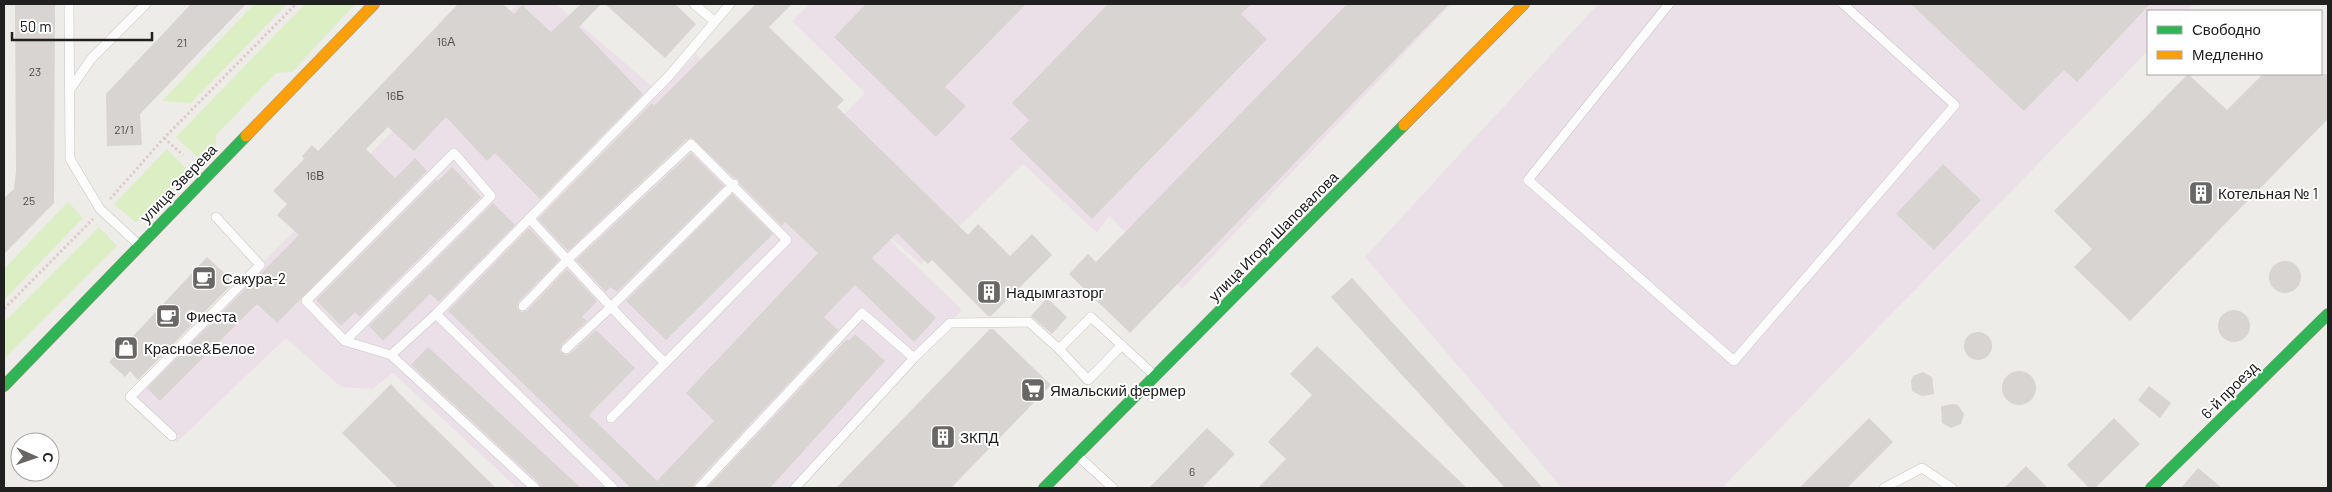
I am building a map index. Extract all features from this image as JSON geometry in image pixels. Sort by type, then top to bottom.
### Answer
[{"type":"street","name":"улица Зверева","points":[[4,386],[374,4]]},
{"type":"street","name":"улица Игоря Шаповалова","points":[[1044,488],[1524,4]]},
{"type":"street","name":"6-й проезд","points":[[2151,488],[2328,314]]},
{"type":"lane","points":[[69,4],[70,159],[100,209],[139,245]]},
{"type":"lane","points":[[69,91],[91,59],[146,4]]},
{"type":"lane","points":[[694,4],[714,22]]},
{"type":"lane","points":[[391,356],[436,314],[668,76],[730,4]]},
{"type":"lane","points":[[1669,4],[1528,180],[1734,361],[1955,105],[1843,4]]},
{"type":"lane","points":[[523,306],[568,260],[691,144],[734,184],[787,240],[611,418]]},
{"type":"lane","points":[[345,341],[491,196],[454,153],[306,300],[345,341],[391,356],[535,488]]},
{"type":"lane","points":[[566,349],[610,308],[734,184]]},
{"type":"lane","points":[[172,436],[130,397],[260,265],[216,217]]},
{"type":"lane","points":[[529,218],[610,308],[665,363]]},
{"type":"lane","points":[[699,488],[862,313],[914,358]]},
{"type":"lane","points":[[436,314],[612,488]]},
{"type":"lane","points":[[1060,349],[1091,317],[1155,376]]},
{"type":"lane","points":[[795,488],[914,358],[950,323],[1029,322],[1060,349],[1088,380],[1122,345]]},
{"type":"lane","points":[[1077,456],[1112,488]]},
{"type":"lane","points":[[1884,488],[1922,468],[1952,488]]},
{"type":"path","points":[[4,309],[100,209],[164,138],[296,4]]},
{"type":"path","points":[[164,138],[182,155]]},
{"type":"shaded area","points":[[518,4],[556,4],[660,93],[696,54],[803,156],[865,93],[792,21],[809,4],[1451,4],[1182,289],[1109,216],[1097,233],[1023,164],[921,264],[861,212],[962,310],[796,488],[517,488],[393,373],[372,389],[341,387],[286,338],[177,442],[130,397]]},
{"type":"shaded area","points":[[1598,4],[2194,4],[2188,10],[2147,10],[2147,52],[1722,488],[1562,488],[1365,257]]},
{"type":"green space","points":[[254,4],[287,4],[191,103],[162,101]]},
{"type":"green space","points":[[305,4],[355,4],[292,72],[276,73],[216,135],[216,150],[203,162],[176,137]]},
{"type":"green space","points":[[167,149],[191,173],[145,220],[135,222],[114,204]]},
{"type":"green space","points":[[68,202],[83,218],[4,300],[4,269]]},
{"type":"green space","points":[[99,227],[117,246],[4,359],[4,322]]},
{"type":"building","points":[[15,4],[55,4],[54,203],[4,254],[4,198],[14,189],[16,171]]},
{"type":"building","points":[[191,4],[246,4],[140,114],[142,145],[107,146],[106,94]]},
{"type":"building","points":[[458,4],[503,4],[514,14],[522,5],[551,32],[581,4],[601,4],[579,27],[643,94],[540,199],[495,153],[487,161],[446,117],[414,151],[388,127],[366,149],[395,178],[415,158],[427,171],[277,323],[257,304],[160,401],[147,388],[299,235],[277,215],[287,204],[273,191],[304,159],[302,156],[312,145],[318,151]]},
{"type":"building","points":[[605,4],[675,4],[696,24],[665,58]]},
{"type":"building","points":[[756,4],[792,4],[769,27],[844,100],[837,107],[968,235],[978,224],[1010,256],[1032,234],[1052,255],[991,316],[988,316],[932,260],[928,264],[897,233],[872,258],[936,318],[914,342],[855,285],[824,317],[838,330],[694,484],[693,488],[631,488],[448,311],[529,228],[559,260],[518,302],[517,308],[521,312],[527,311],[567,269],[597,301],[582,317],[587,321],[562,344],[560,351],[565,355],[570,354],[596,330],[635,368],[589,415],[657,481],[714,421],[686,393],[818,253],[785,222],[782,226],[740,184],[738,179],[734,178],[692,138],[687,139],[568,251],[538,219],[652,103],[654,106]]},
{"type":"building","points":[[866,4],[1026,4],[945,87],[966,106],[936,137],[834,37]]},
{"type":"building","points":[[1108,4],[1251,4],[1241,14],[1267,39],[1092,219],[1010,139],[1029,120],[1012,103]]},
{"type":"building","points":[[1347,4],[1449,4],[1130,333],[1069,274],[1088,254],[1096,262]]},
{"type":"building","points":[[1911,4],[2150,4],[2077,82],[2064,70],[2024,111]]},
{"type":"building","name":"Котельная № 1","points":[[2328,74],[2328,119],[2130,321],[2074,267],[2092,249],[2054,211],[2187,75],[2227,110],[2262,75]]},
{"type":"building","points":[[691,153],[724,186],[617,292],[610,287],[606,292],[576,260]]},
{"type":"building","points":[[1943,164],[1981,200],[1934,250],[1896,214]]},
{"type":"building","points":[[452,167],[481,197],[360,317],[355,312],[341,326],[316,300],[436,180],[438,181]]},
{"type":"building","points":[[732,194],[773,234],[666,340],[626,301]]},
{"type":"building","points":[[493,203],[515,225],[439,302],[430,294],[383,341],[369,326]]},
{"type":"building","points":[[207,257],[234,282],[138,380],[130,371],[125,377],[109,362]]},
{"type":"building","points":[[2285,261],[2291,262],[2296,266],[2300,271],[2300,283],[2296,288],[2291,292],[2285,293],[2279,292],[2274,288],[2270,283],[2269,277],[2270,271],[2274,266],[2279,262]]},
{"type":"building","points":[[1352,278],[1543,488],[1505,488],[1331,297]]},
{"type":"building","points":[[1047,298],[1067,317],[1052,334],[1031,316]]},
{"type":"building","points":[[2234,310],[2240,311],[2245,315],[2249,320],[2249,332],[2245,337],[2240,341],[2234,342],[2228,341],[2223,337],[2219,332],[2218,326],[2219,320],[2223,315],[2228,311]]},
{"type":"building","name":"ЗКПД","points":[[990,329],[993,329],[1051,385],[951,488],[836,488]]},
{"type":"building","points":[[1978,332],[1988,336],[1992,346],[1988,356],[1978,360],[1968,356],[1964,346],[1968,336]]},
{"type":"building","points":[[855,334],[885,361],[770,488],[707,488],[847,339],[849,341]]},
{"type":"building","points":[[1317,346],[1467,488],[1258,488],[1286,459],[1268,442],[1312,395],[1290,374]]},
{"type":"building","points":[[428,347],[581,488],[541,488],[539,483],[411,365]]},
{"type":"building","points":[[2019,371],[2026,372],[2031,376],[2035,381],[2035,395],[2031,400],[2026,404],[2019,405],[2012,404],[2007,400],[2003,395],[2002,388],[2003,381],[2007,376],[2012,372]]},
{"type":"building","points":[[1923,372],[1932,377],[1934,394],[1922,396],[1912,391],[1911,381],[1913,376]]},
{"type":"building","points":[[391,384],[496,488],[398,488],[342,433]]},
{"type":"building","points":[[2149,386],[2171,403],[2160,418],[2138,400]]},
{"type":"building","points":[[1958,405],[1964,414],[1961,424],[1951,428],[1942,423],[1941,406]]},
{"type":"building","points":[[1869,418],[1893,442],[1847,488],[1799,488]]},
{"type":"building","points":[[2114,418],[2140,444],[2095,488],[2089,488],[2067,465]]},
{"type":"building","points":[[1207,428],[1235,454],[1202,488],[1149,488]]},
{"type":"building","points":[[2026,466],[2048,488],[2004,488]]},
{"type":"building","points":[[2198,468],[2222,488],[2181,488]]},
{"type":"traffic: fast","points":[[1044,488],[1404,125]]},
{"type":"traffic: fast","points":[[4,386],[246,136]]},
{"type":"traffic: fast","points":[[2151,488],[2328,314]]},
{"type":"traffic: slow","points":[[246,136],[374,4]]},
{"type":"traffic: slow","points":[[1404,125],[1524,4]]},
{"type":"place","name":"Котельная № 1","points":[[2201,193]]},
{"type":"place","name":"Сакура-2","points":[[204,278]]},
{"type":"place","name":"Надымгазторг","points":[[989,292]]},
{"type":"place","name":"Фиеста","points":[[168,316]]},
{"type":"place","name":"Красное&Белое","points":[[126,348]]},
{"type":"place","name":"Ямальский фермер","points":[[1033,390]]},
{"type":"place","name":"ЗКПД","points":[[943,437]]}]
